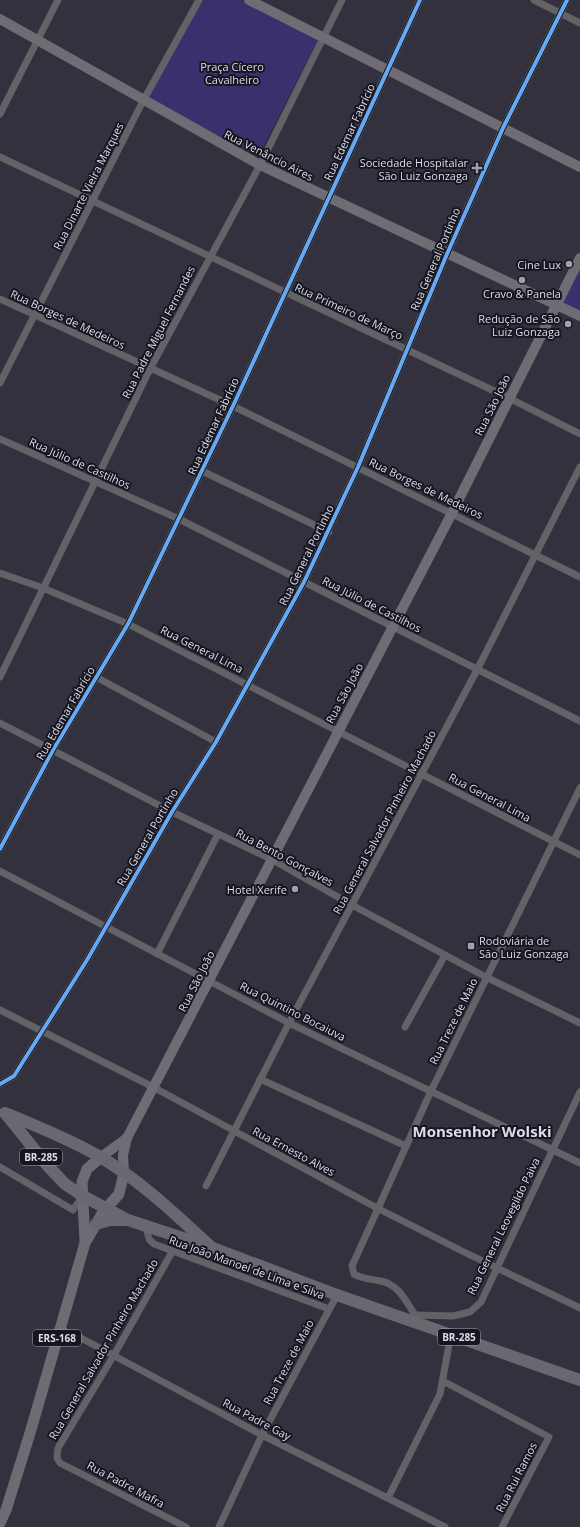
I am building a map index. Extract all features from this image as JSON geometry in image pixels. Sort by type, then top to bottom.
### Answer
[{"type":"highway","name":"BR-285","points":[[3,1111],[66,1138],[101,1157],[143,1186],[213,1248]]},
{"type":"highway","name":"BR-285","points":[[3,1111],[47,1165],[65,1184],[83,1196],[128,1220],[213,1248],[337,1294],[414,1318],[451,1334],[580,1380]]},
{"type":"highway","points":[[96,1224],[110,1220],[128,1220]]},
{"type":"main road","points":[[249,0],[580,167]]},
{"type":"main road","name":"Rua Venâncio Aires","points":[[0,19],[143,101],[260,165],[580,316]]},
{"type":"main road","name":"Rua São João","points":[[124,1173],[123,1155],[127,1138],[210,981],[271,859],[452,513],[580,258]]},
{"type":"main road","name":"Rua São João","points":[[101,1157],[127,1138]]},
{"type":"main road","points":[[83,1196],[82,1182],[85,1172],[101,1157]]},
{"type":"main road","points":[[106,1209],[119,1194],[124,1173]]},
{"type":"main road","name":"ERS-168","points":[[83,1196],[85,1243]]},
{"type":"main road","name":"ERS-168","points":[[0,1523],[12,1489],[85,1243],[106,1209]]},
{"type":"street","points":[[0,114],[58,0]]},
{"type":"street","name":"Rua Dinarte Vieira Marques","points":[[0,383],[143,101],[199,0]]},
{"type":"street","name":"Rua Padre Miguel Fernandes","points":[[0,677],[150,369],[209,257],[260,165],[342,0]]},
{"type":"street","name":"Rua Edemar Fabrício","points":[[0,849],[53,750],[128,624],[233,406],[420,0]]},
{"type":"street","points":[[534,0],[580,23]]},
{"type":"street","name":"Rua General Portinho","points":[[0,1084],[14,1076],[43,1032],[172,812],[216,742],[304,582],[329,532],[358,467],[406,349],[503,128],[566,0]]},
{"type":"street","name":"Rua Primeiro de Março","points":[[0,157],[284,293],[509,398],[580,434]]},
{"type":"street","name":"Rua Borges de Medeiros","points":[[0,300],[233,406],[580,577]]},
{"type":"street","name":"Rua Júlio de Castilhos","points":[[0,439],[179,519],[580,721]]},
{"type":"street","name":"Rua General Salvador Pinheiro Machado","points":[[206,1186],[289,1023],[477,670],[580,468]]},
{"type":"street","points":[[202,471],[329,532]]},
{"type":"street","name":"Rua General Lima","points":[[0,573],[44,588],[128,624],[248,686],[338,730],[580,856]]},
{"type":"street","points":[[96,677],[216,742]]},
{"type":"street","name":"Rua Bento Gonçalves","points":[[0,723],[172,812],[271,859],[352,905],[486,977],[580,1023]]},
{"type":"street","name":"Rua Treze de Maio","points":[[414,1318],[399,1291],[392,1285],[359,1277],[354,1274],[352,1266],[431,1091],[580,788]]},
{"type":"street","points":[[157,954],[218,834]]},
{"type":"street","name":"Rua Quintino Bocaiuva","points":[[0,870],[289,1023],[580,1163]]},
{"type":"street","points":[[405,1027],[445,955]]},
{"type":"street","name":"Rua Ernesto Alves","points":[[0,1010],[153,1087],[377,1208],[580,1308]]},
{"type":"street","points":[[260,1079],[406,1146]]},
{"type":"street","name":"Rua General Leovegildo Paiva","points":[[414,1318],[454,1316],[470,1312],[481,1302],[580,1092]]},
{"type":"street","points":[[0,1167],[74,1210],[83,1196]]},
{"type":"street","name":"Rua João Manoel de Lima e Silva","points":[[146,1226],[149,1239],[154,1244],[172,1252],[329,1309]]},
{"type":"street","name":"Rua General Salvador Pinheiro Machado","points":[[57,1458],[58,1448],[114,1356],[172,1252]]},
{"type":"street","name":"Rua Treze de Maio","points":[[219,1527],[262,1435],[337,1294]]},
{"type":"street","name":"Rua Padre Gay","points":[[59,1330],[81,1338],[262,1435],[444,1527]]},
{"type":"street","points":[[388,1498],[440,1394],[451,1334]]},
{"type":"street","name":"Rua Rui Ramos","points":[[443,1381],[549,1437],[502,1527]]},
{"type":"street","name":"Rua Padre Mafra","points":[[57,1458],[60,1463],[186,1527]]},
{"type":"green space","name":"Praça Cícero Cavalheiro","points":[[202,0],[241,0],[318,40],[258,156],[148,99]]},
{"type":"green space","points":[[580,266],[580,313],[561,304]]},
{"type":"cycle path","points":[[0,849],[53,750],[128,624],[233,406],[420,0]]},
{"type":"cycle path","points":[[0,1084],[14,1076],[87,960],[172,812],[216,742],[304,582],[358,467],[447,254],[503,128],[567,0]]},
{"type":"place","name":"Sociedade Hospitalar São Luiz Gonzaga","points":[[477,168]]},
{"type":"place","name":"Cine Lux","points":[[569,264]]},
{"type":"place","name":"Cravo & Panela","points":[[522,280]]},
{"type":"place","name":"Redução de São Luiz Gonzaga","points":[[568,324]]},
{"type":"place","name":"Hotel Xerife","points":[[295,889]]},
{"type":"place","name":"Rodoviária de São Luiz Gonzaga","points":[[471,946]]},
{"type":"district","name":"Monsenhor Wolski","points":[[482,1131]]}]
